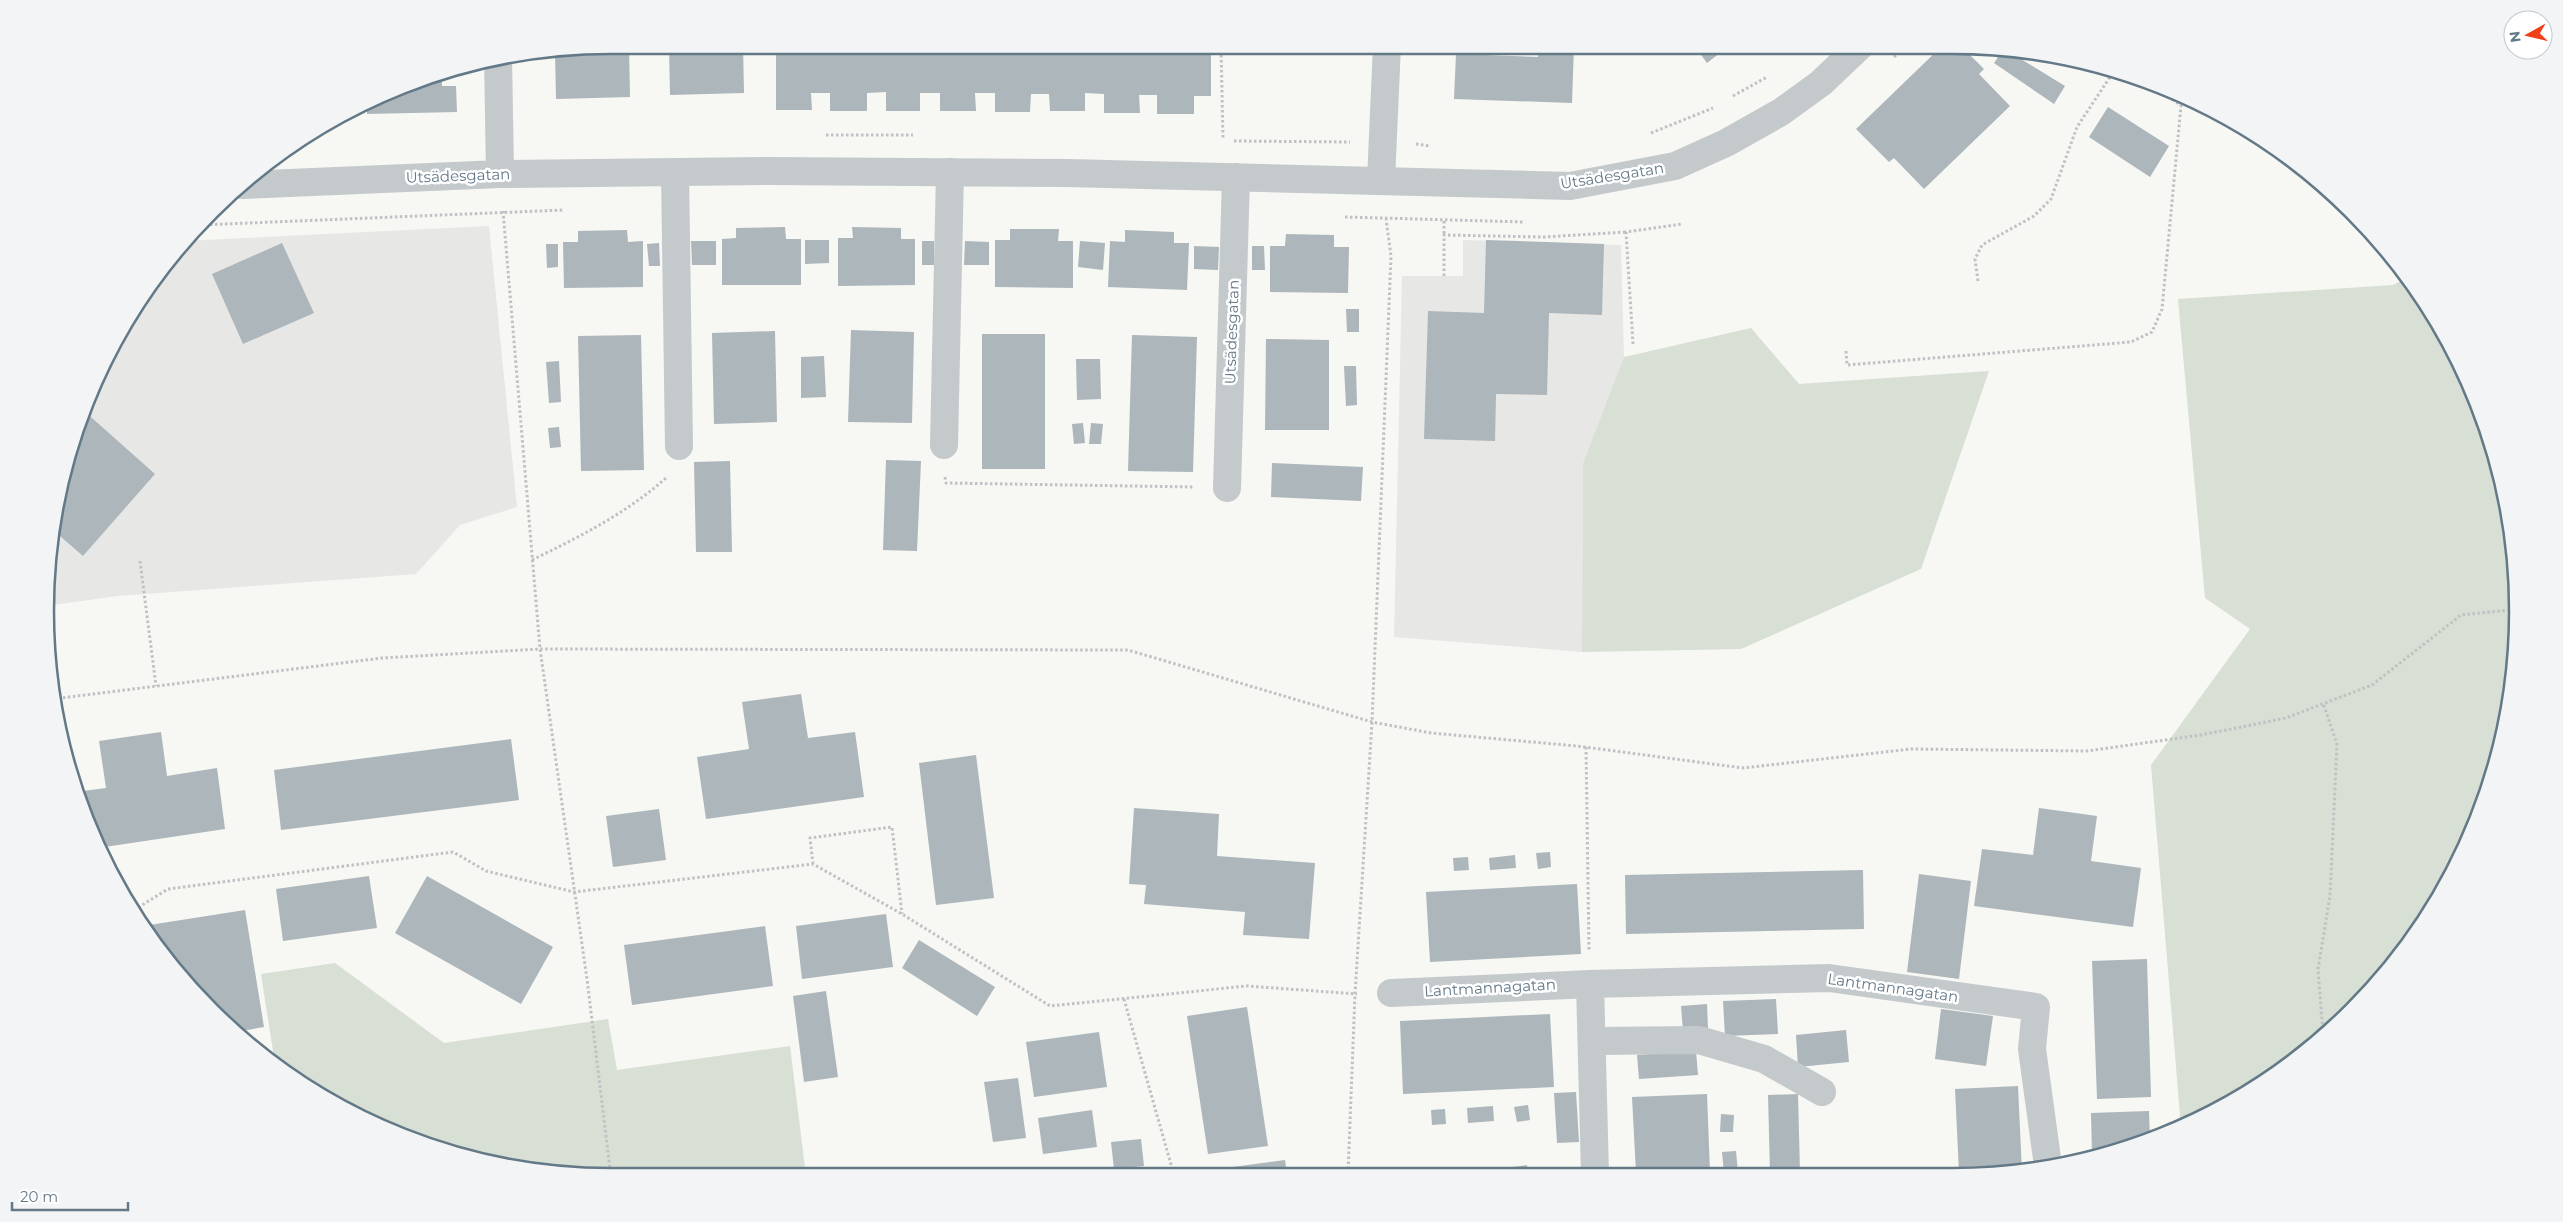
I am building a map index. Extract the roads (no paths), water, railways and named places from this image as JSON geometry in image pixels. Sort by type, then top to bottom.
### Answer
[{"type":"street","points":[[1381,181],[1387,54]]},
{"type":"street","name":"Utsädesgatan","points":[[253,185],[500,174],[950,172],[1570,186],[1675,166],[1726,143],[1781,112],[1821,84],[1851,54]]},
{"type":"street","points":[[498,65],[500,174]]},
{"type":"street","points":[[675,172],[679,446]]},
{"type":"street","points":[[944,445],[950,172]]},
{"type":"street","name":"Utsädesgatan","points":[[1227,488],[1236,177]]},
{"type":"street","name":"Lantmannagatan","points":[[1391,993],[1590,984],[1829,978],[2036,1007],[2032,1049],[2047,1160]]},
{"type":"street","points":[[1590,984],[1596,1168]]},
{"type":"street","points":[[1593,1041],[1699,1040],[1764,1059],[1822,1092]]}]
